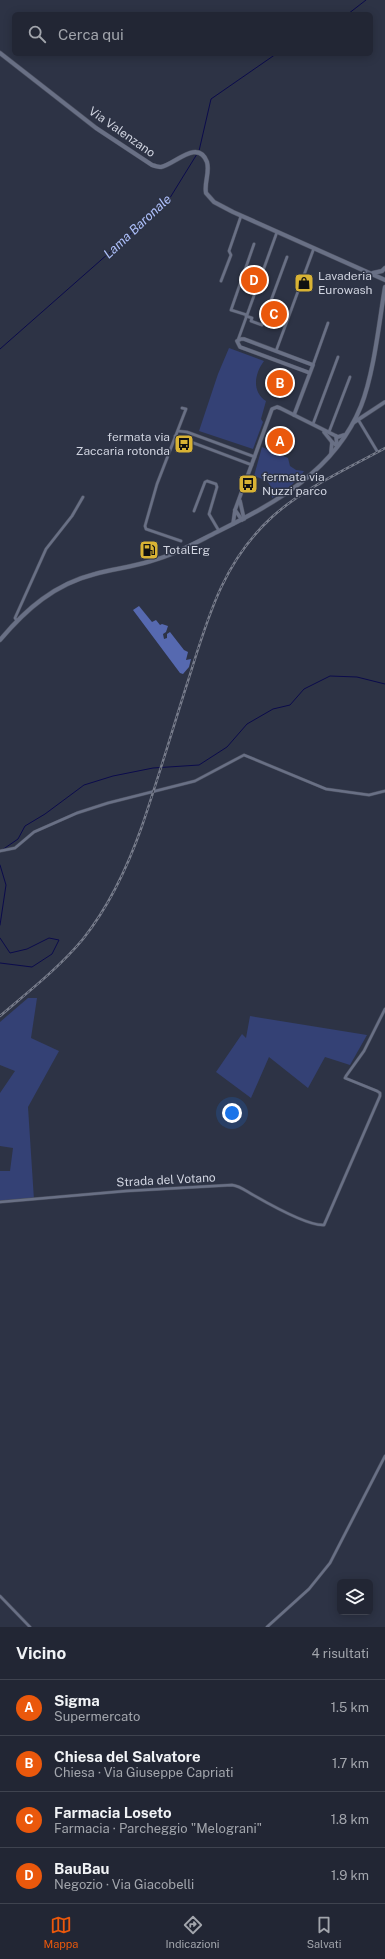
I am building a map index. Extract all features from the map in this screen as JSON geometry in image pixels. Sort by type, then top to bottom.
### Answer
[{"type":"main road","name":"Via Valenzano","points":[[0,53],[96,128],[152,166],[162,167],[188,153],[198,153],[206,161],[208,171],[205,189],[208,196],[214,202],[241,216],[385,280]]},
{"type":"main road","points":[[371,274],[378,273],[385,268]]},
{"type":"main road","points":[[371,274],[381,280],[383,284],[384,298]]},
{"type":"main road","points":[[0,640],[17,620],[47,595],[64,584],[94,574],[163,558],[253,515],[298,485],[331,453],[353,423],[365,391],[385,287]]},
{"type":"street","points":[[221,281],[241,216]]},
{"type":"street","points":[[237,342],[277,232]]},
{"type":"street","points":[[254,244],[231,310],[252,318],[251,321],[262,325],[287,257]]},
{"type":"street","points":[[276,352],[314,248]]},
{"type":"street","points":[[294,415],[328,323]]},
{"type":"street","points":[[237,342],[242,339],[313,365]]},
{"type":"street","points":[[237,342],[240,347],[310,373]]},
{"type":"street","points":[[313,425],[338,357]]},
{"type":"street","points":[[329,432],[350,377]]},
{"type":"street","points":[[353,423],[359,421],[385,402]]},
{"type":"street","points":[[233,524],[235,510],[240,500],[270,411],[274,407],[294,415],[340,438],[344,435]]},
{"type":"street","points":[[181,541],[146,529],[145,526],[157,484],[186,409],[182,408]]},
{"type":"street","points":[[359,421],[377,451]]},
{"type":"street","points":[[322,430],[337,446]]},
{"type":"street","points":[[177,431],[187,432],[255,457]]},
{"type":"street","points":[[175,436],[252,465]]},
{"type":"street","points":[[336,436],[337,446]]},
{"type":"street","points":[[331,453],[332,442]]},
{"type":"street","points":[[194,511],[205,482],[207,481],[216,484],[218,487],[209,514],[219,531]]},
{"type":"street","points":[[17,620],[15,618],[46,549],[72,516],[83,497]]},
{"type":"street","points":[[240,500],[243,520]]},
{"type":"street","points":[[235,510],[243,520]]},
{"type":"street","points":[[241,510],[253,515]]},
{"type":"street","points":[[0,851],[14,848],[34,832],[77,813],[108,803],[195,781],[244,755],[326,789],[369,795],[385,792]]},
{"type":"street","name":"Strada del Votano","points":[[0,1202],[126,1191],[232,1185],[242,1188],[273,1206],[298,1217],[324,1225],[380,1096],[377,1091],[345,1078],[364,1051],[385,1009]]},
{"type":"street","points":[[267,1627],[309,1589],[330,1563],[385,1456]]},
{"type":"street","points":[[0,1596],[30,1627]]},
{"type":"shaded area","points":[[229,348],[264,361],[258,371],[256,387],[261,397],[266,401],[261,419],[263,422],[253,449],[199,431],[218,374]]},
{"type":"shaded area","points":[[262,447],[288,458],[290,466],[296,470],[304,471],[294,483],[272,498],[271,488],[268,482],[254,476]]},
{"type":"shaded area","points":[[139,606],[152,622],[156,620],[160,625],[162,624],[168,626],[166,632],[163,634],[164,639],[167,638],[167,634],[170,632],[184,650],[188,652],[186,660],[191,659],[189,667],[183,674],[180,673],[133,610]]},
{"type":"shaded area","points":[[28,998],[37,998],[31,1038],[59,1051],[28,1107],[34,1200],[0,1203],[0,1171],[10,1171],[13,1148],[0,1146],[0,1093],[15,1071],[0,1065],[0,1022]]},
{"type":"shaded area","points":[[250,1016],[367,1035],[350,1065],[325,1057],[308,1088],[269,1057],[251,1098],[216,1072],[242,1034],[246,1038]]},
{"type":"waterway","name":"Lama Baronale","points":[[351,12],[366,0]]},
{"type":"waterway","name":"Lama Baronale","points":[[199,151],[211,99],[273,56]]},
{"type":"waterway","name":"Lama Baronale","points":[[0,349],[168,201],[197,154]]},
{"type":"waterway","points":[[2,850],[18,839],[25,826],[45,814],[84,785],[113,776],[153,768],[199,765],[227,747],[247,724],[273,709],[290,705],[304,689],[330,676],[357,677],[385,684]]},
{"type":"waterway","points":[[0,865],[6,885],[0,925]]},
{"type":"waterway","points":[[0,938],[10,953],[27,949],[49,938],[59,940],[52,954],[32,967],[0,963]]},
{"type":"railway","points":[[0,1016],[74,950],[93,926],[110,899],[131,856],[142,826],[209,616],[218,594],[240,554],[255,535],[284,507],[312,488],[385,448]]},
{"type":"place","name":"BauBau","points":[[254,280]]},
{"type":"place","name":"Lavaderia Eurowash","points":[[304,283]]},
{"type":"place","name":"Farmacia Loseto","points":[[274,314]]},
{"type":"place","name":"Chiesa del Salvatore","points":[[280,383]]},
{"type":"place","name":"Sigma","points":[[280,441]]},
{"type":"place","name":"fermata via Zaccaria rotonda","points":[[184,444]]},
{"type":"place","name":"fermata via Nuzzi parco","points":[[248,484]]},
{"type":"place","name":"TotalErg","points":[[149,550]]}]
